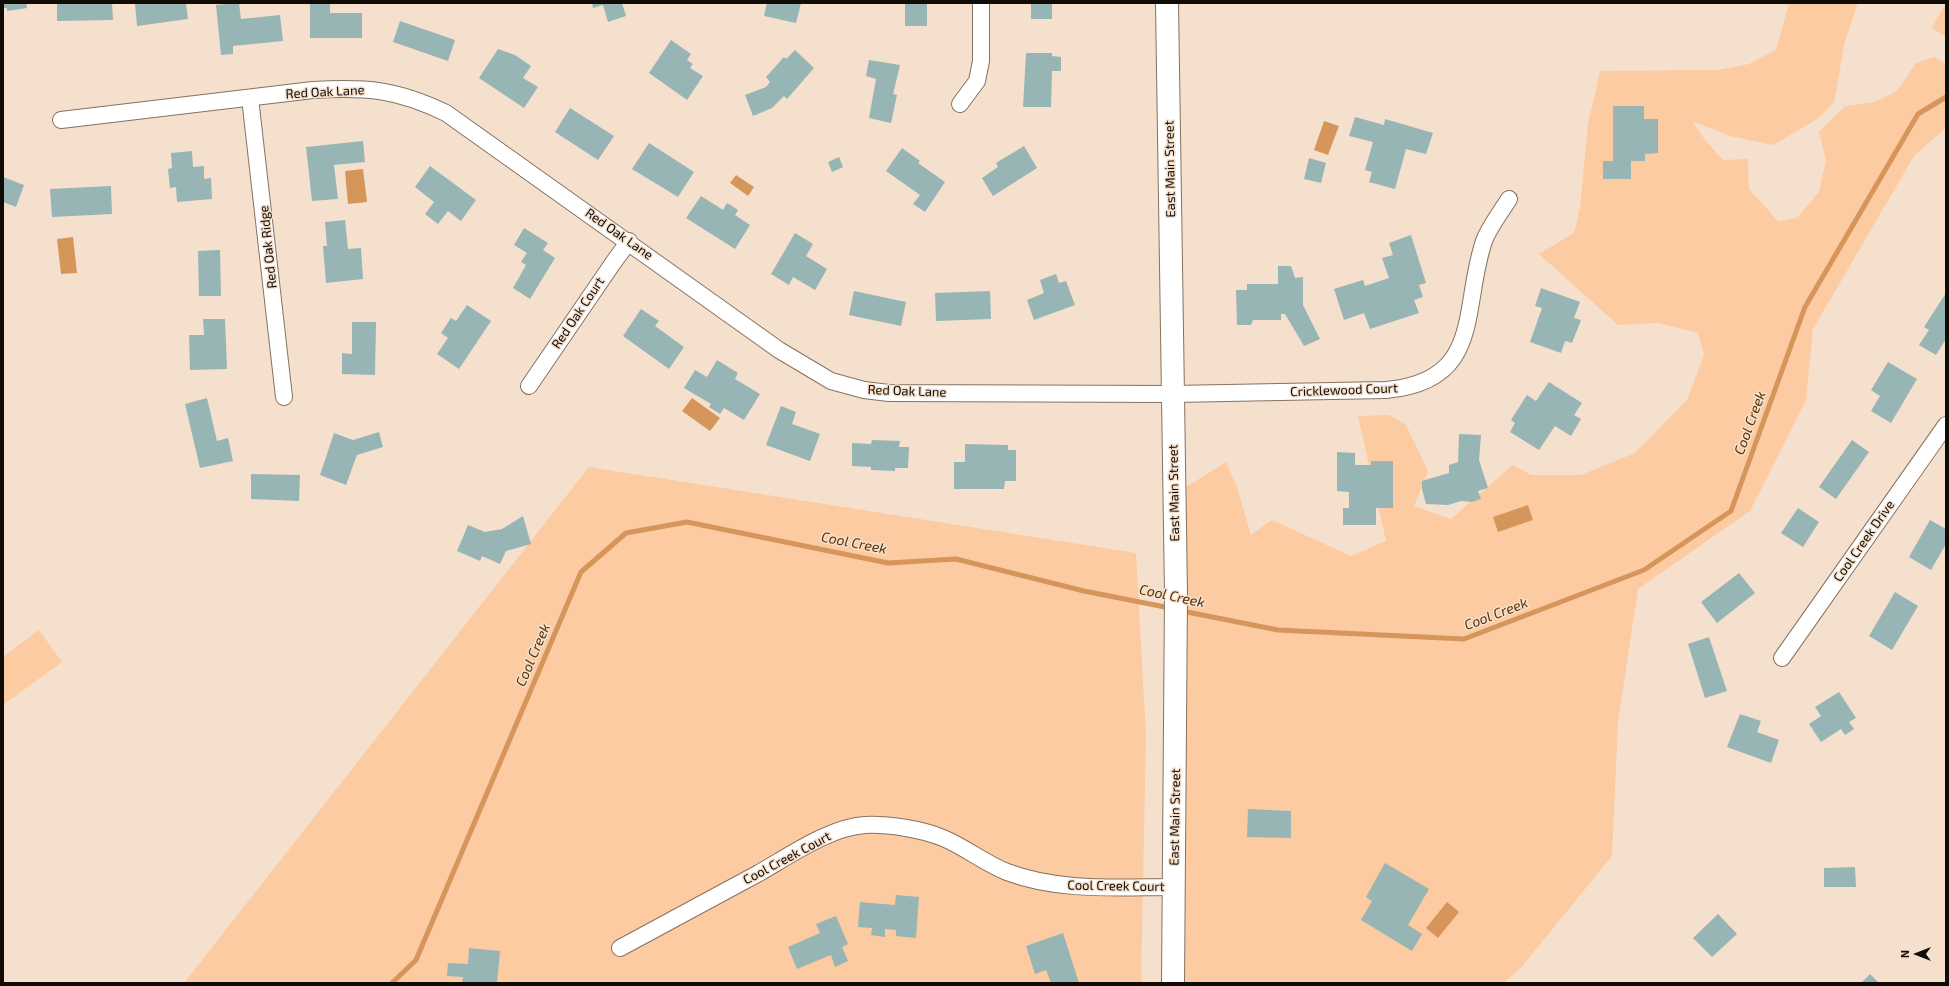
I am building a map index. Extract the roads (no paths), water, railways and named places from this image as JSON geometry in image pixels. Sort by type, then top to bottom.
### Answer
[{"type":"main road","name":"East Main Street","points":[[1167,3],[1176,609],[1173,983]]},
{"type":"street","points":[[960,104],[977,81],[981,61],[981,3]]},
{"type":"street","name":"Red Oak Lane","points":[[61,120],[250,98],[352,88],[387,91],[420,100],[446,112],[780,350],[831,381],[864,390],[889,393],[1173,394]]},
{"type":"street","name":"Red Oak Ridge","points":[[250,98],[284,397]]},
{"type":"street","name":"Cricklewood Court","points":[[1173,394],[1386,390],[1422,383],[1438,374],[1451,361],[1460,347],[1468,322],[1484,240],[1509,199]]},
{"type":"street","name":"Red Oak Court","points":[[529,386],[612,263],[629,241]]},
{"type":"street","name":"Cool Creek Drive","points":[[1782,658],[1946,424]]},
{"type":"street","name":"Cool Creek Court","points":[[620,948],[760,872],[808,844],[834,833],[864,825],[903,828],[942,837],[1006,871],[1041,882],[1066,886],[1174,887]]},
{"type":"waterway","name":"Cool Creek","points":[[1182,611],[1278,630],[1464,639],[1644,570],[1731,511],[1805,307],[1918,114],[1946,97]]},
{"type":"waterway","name":"Cool Creek","points":[[392,983],[416,960],[581,572],[626,533],[687,522],[888,563],[956,559],[1084,591],[1170,608]]}]
